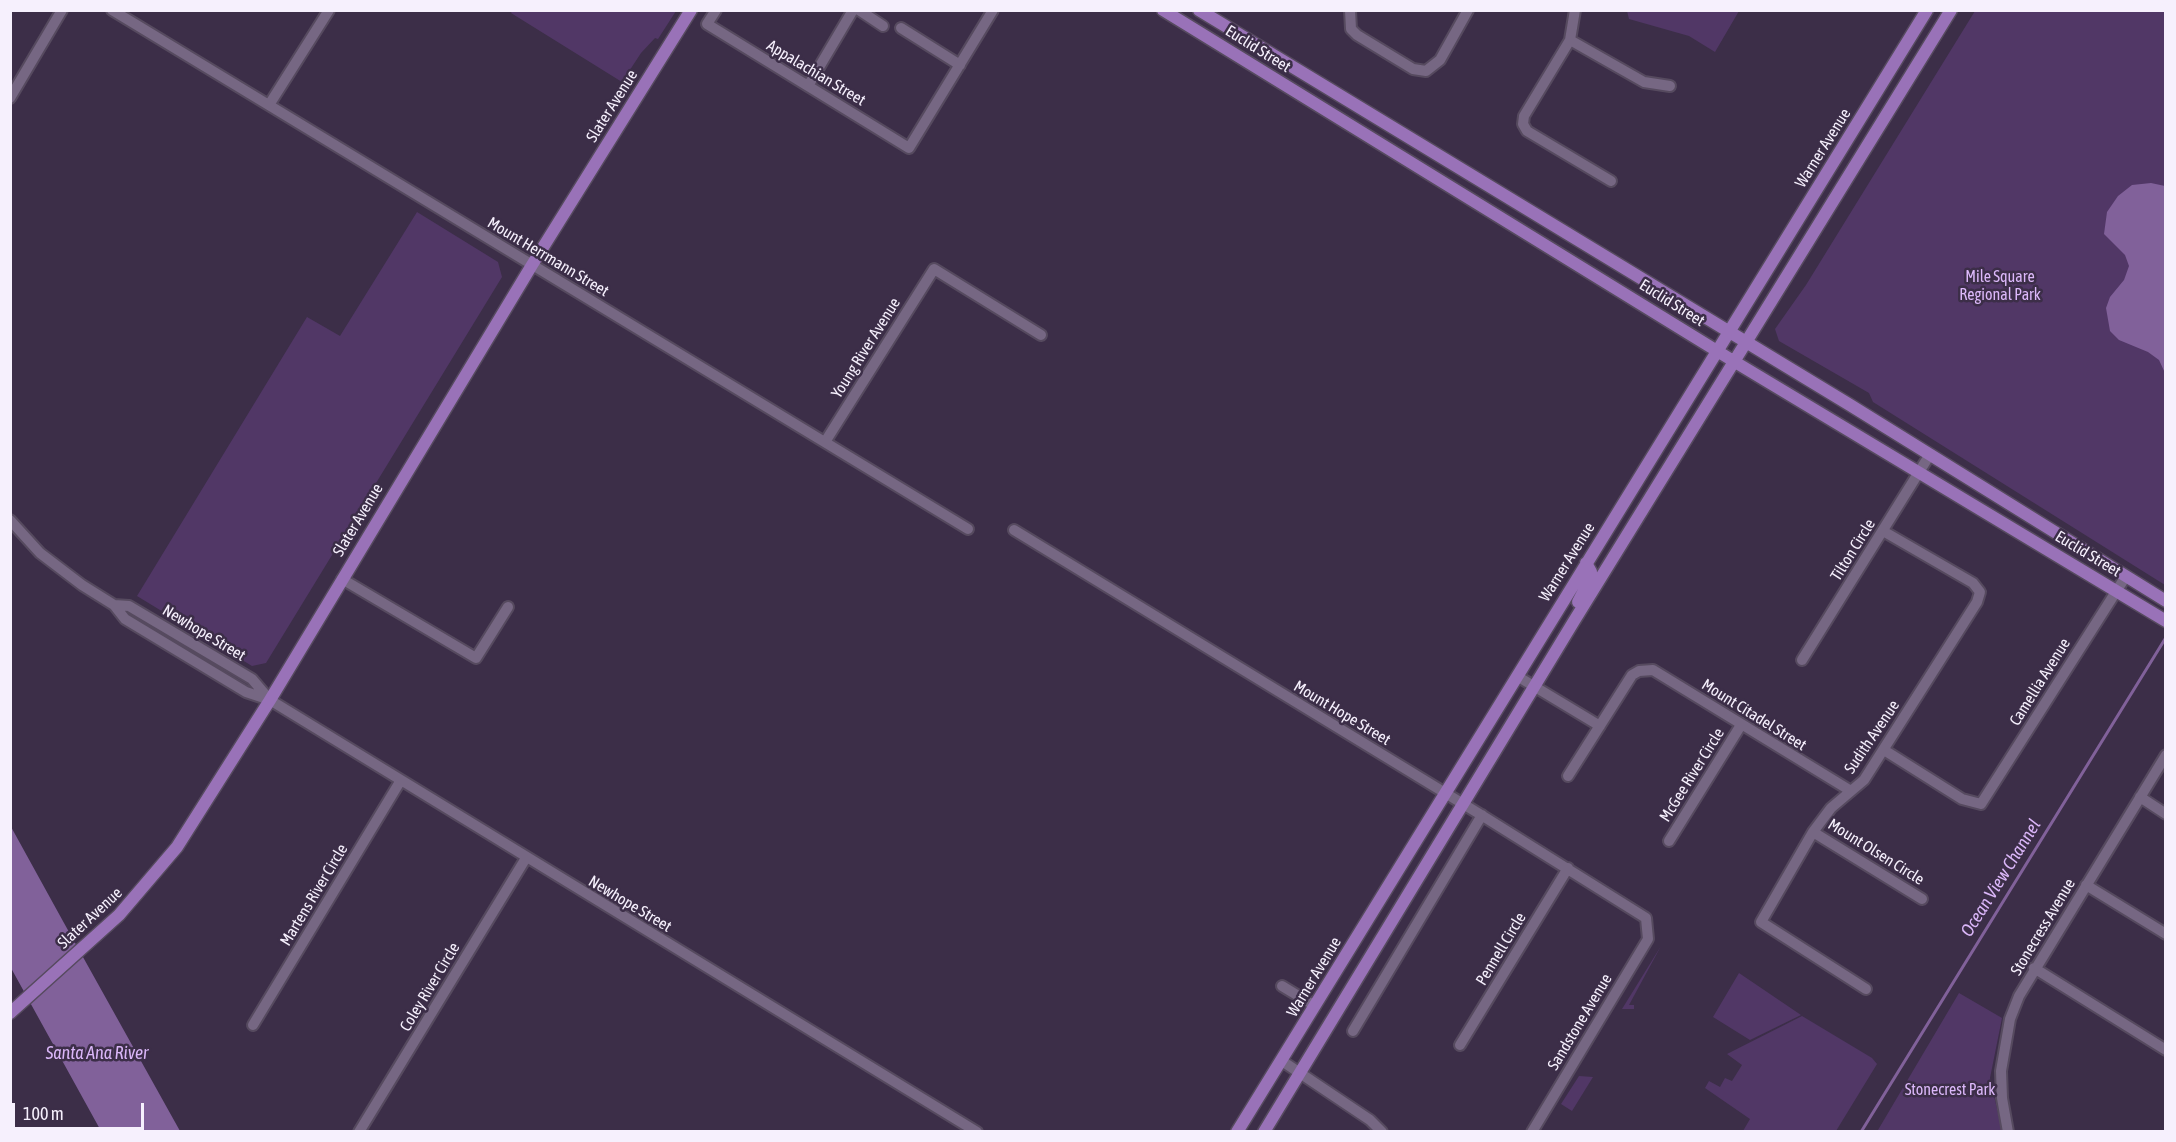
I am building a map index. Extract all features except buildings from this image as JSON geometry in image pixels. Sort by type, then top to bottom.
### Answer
[{"type":"main road","name":"Slater Avenue","points":[[10,1013],[140,894],[177,847],[270,700],[532,265],[691,10]]},
{"type":"main road","name":"Euclid Street","points":[[1163,10],[1735,362],[2166,621]]},
{"type":"main road","name":"Euclid Street","points":[[1199,10],[2166,601]]},
{"type":"main road","name":"Warner Avenue","points":[[1237,1131],[1927,10]]},
{"type":"main road","points":[[1264,1131],[1574,621],[1951,10]]},
{"type":"main road","points":[[1574,621],[1576,605],[1590,579],[1586,562]]},
{"type":"street","points":[[10,98],[62,10]]},
{"type":"street","name":"Mount Herrmann Street","points":[[112,10],[968,529]]},
{"type":"street","points":[[269,105],[329,10]]},
{"type":"street","name":"Appalachian Street","points":[[716,10],[707,24],[909,148],[960,66]]},
{"type":"street","points":[[808,86],[854,10]]},
{"type":"street","points":[[859,10],[883,26]]},
{"type":"street","points":[[901,28],[960,66],[993,10]]},
{"type":"street","points":[[1350,10],[1351,29],[1358,35],[1413,69],[1426,71],[1440,60],[1468,10]]},
{"type":"street","points":[[1575,10],[1570,39],[1524,116],[1523,124],[1527,130],[1611,181]]},
{"type":"street","points":[[1570,39],[1644,82],[1670,86]]},
{"type":"street","name":"Young River Avenue","points":[[825,442],[933,269],[1041,335]]},
{"type":"street","name":"Tilton Circle","points":[[1802,660],[1929,456]]},
{"type":"street","name":"Newhope Street","points":[[10,520],[40,553],[82,585],[114,605],[125,619],[246,692],[270,700],[977,1131]]},
{"type":"street","name":"Mount Hope Street","points":[[1014,530],[1642,914],[1649,926]]},
{"type":"street","name":"Sudith Avenue","points":[[1866,989],[1761,922],[1813,832],[1831,808],[1864,780],[1977,602],[1980,592],[1973,583],[1882,531]]},
{"type":"street","name":"Camellia Avenue","points":[[1884,750],[1962,799],[1981,804],[2126,576]]},
{"type":"street","points":[[342,579],[476,658],[508,607]]},
{"type":"street","name":"Mount Citadel Street","points":[[1600,726],[1632,675],[1640,671],[1653,670],[1851,791]]},
{"type":"street","points":[[1517,676],[1600,726],[1568,776]]},
{"type":"street","name":"McGee River Circle","points":[[1669,841],[1741,725]]},
{"type":"street","name":"Stonecress Avenue","points":[[2008,1131],[2002,1098],[2004,1045],[2010,1019],[2034,968],[2166,755]]},
{"type":"street","name":"Martens River Circle","points":[[253,1025],[401,780]]},
{"type":"street","points":[[2140,797],[2166,814]]},
{"type":"street","points":[[1353,1031],[1482,815]]},
{"type":"street","name":"Mount Olsen Circle","points":[[1813,832],[1922,899]]},
{"type":"street","name":"Coley River Circle","points":[[359,1131],[526,858]]},
{"type":"street","name":"Pennell Circle","points":[[1460,1046],[1568,868]]},
{"type":"street","points":[[2086,885],[2166,934]]},
{"type":"street","name":"Sandstone Avenue","points":[[1532,1131],[1645,944],[1649,926]]},
{"type":"street","points":[[2034,968],[2166,1050]]},
{"type":"street","points":[[1282,986],[1315,1006]]},
{"type":"street","points":[[1282,1061],[1370,1120],[1382,1131]]},
{"type":"green space","points":[[513,10],[676,11],[658,39],[655,38],[641,53],[622,82],[511,13]]},
{"type":"green space","points":[[1627,10],[1739,11],[1715,52],[1689,36],[1629,19]]},
{"type":"green space","name":"Mile Square Regional Park","points":[[1975,11],[2165,11],[2165,585],[1873,402],[1869,393],[1779,341],[1775,329],[1806,285]]},
{"type":"green space","points":[[417,212],[498,262],[502,277],[266,663],[252,666],[137,596],[307,317],[340,336]]},
{"type":"green space","points":[[1661,946],[1629,1005],[1634,1005],[1634,1009],[1622,1009]]},
{"type":"green space","points":[[1739,973],[1801,1015],[1750,1040],[1713,1017]]},
{"type":"green space","name":"Stonecrest Park","points":[[1959,993],[2002,1018],[1990,1078],[2002,1131],[1878,1130]]},
{"type":"green space","points":[[1802,1016],[1872,1058],[1877,1064],[1836,1131],[1743,1131],[1750,1119],[1705,1088],[1709,1081],[1720,1087],[1725,1078],[1732,1081],[1742,1065],[1727,1054]]},
{"type":"green space","points":[[1579,1076],[1593,1077],[1572,1111],[1561,1104]]},
{"type":"water","points":[[2151,183],[2165,186],[2165,373],[2159,360],[2148,352],[2119,340],[2110,331],[2106,308],[2110,297],[2124,280],[2129,266],[2125,255],[2104,234],[2107,212],[2118,196],[2132,185]]},
{"type":"water","name":"Santa Ana River","points":[[10,825],[180,1131],[101,1131],[11,968]]},
{"type":"waterway","name":"Ocean View Channel","points":[[1861,1132],[2165,639]]}]
